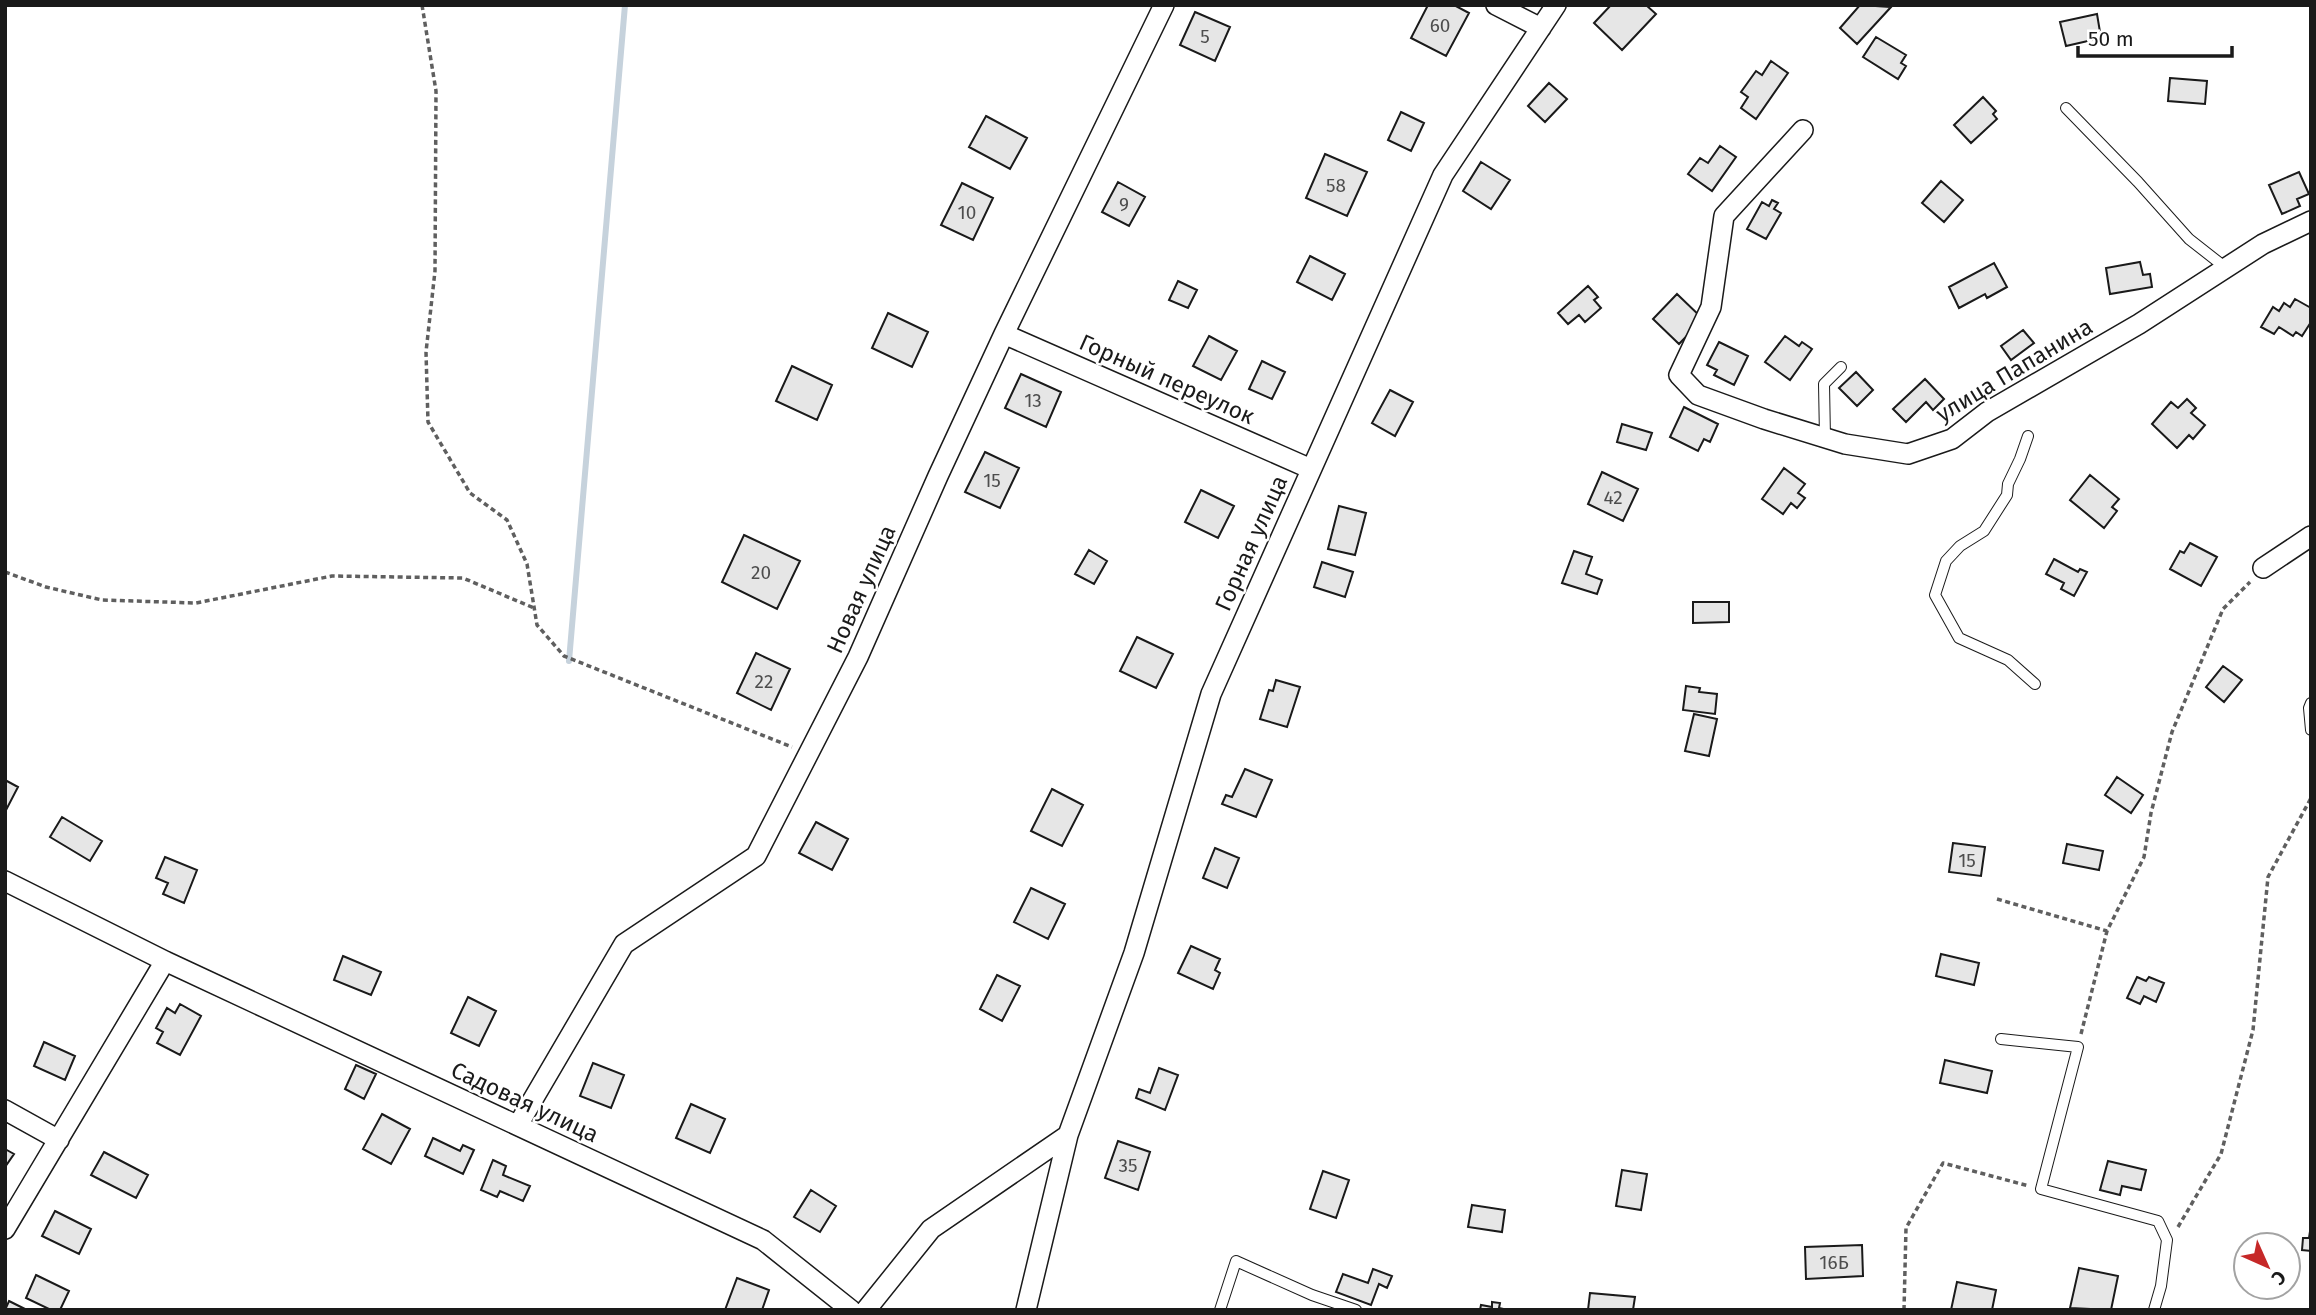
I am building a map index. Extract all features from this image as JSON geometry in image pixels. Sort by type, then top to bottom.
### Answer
[{"type":"street","name":"Новая улица","points":[[518,1125],[624,944],[756,856],[858,657],[1004,334],[1164,5]]},
{"type":"street","points":[[1496,5],[1541,28]]},
{"type":"street","name":"Горная улица","points":[[1026,1310],[1068,1135],[1134,953],[1211,694],[1443,175],[1556,5]]},
{"type":"street","name":"улица Папанина","points":[[1804,130],[1724,216],[1711,307],[1679,375],[1698,395],[1825,438],[1872,449],[1908,454],[1952,439],[1987,412],[2139,324],[2263,244],[2311,221]]},
{"type":"street","name":"Горный переулок","points":[[1004,334],[1311,469]]},
{"type":"street","points":[[2263,568],[2311,536]]},
{"type":"street","name":"Садовая улица","points":[[5,881],[165,961],[763,1240],[851,1310]]},
{"type":"street","points":[[5,1229],[165,961]]},
{"type":"street","points":[[5,1110],[59,1140]]},
{"type":"street","points":[[866,1310],[931,1229],[1068,1135]]},
{"type":"lane","points":[[2066,108],[2189,239],[2227,268]]},
{"type":"lane","points":[[1825,438],[1824,384],[1842,367]]},
{"type":"lane","points":[[2028,436],[2008,484],[2007,495],[1984,531],[1960,546],[1946,561],[1935,595],[1959,638],[2008,660],[2035,684]]},
{"type":"lane","points":[[2311,703],[2311,730]]},
{"type":"lane","points":[[2001,1039],[2078,1047],[2041,1189],[2158,1221],[2168,1240],[2161,1286],[2154,1310]]},
{"type":"lane","points":[[1220,1310],[1236,1261],[1312,1295],[1356,1310]]},
{"type":"path","points":[[422,5],[436,91],[435,271],[426,352],[428,422],[470,493],[507,520],[527,564],[537,625],[564,656],[809,754]]},
{"type":"path","points":[[2078,1047],[2107,931],[2144,857],[2151,813],[2172,732],[2223,609],[2263,568]]},
{"type":"path","points":[[5,572],[46,587],[102,600],[196,603],[332,576],[463,578],[534,608]]},
{"type":"path","points":[[2167,1244],[2221,1153],[2253,1030],[2268,877],[2311,798]]},
{"type":"path","points":[[1997,899],[2107,931]]},
{"type":"path","points":[[1904,1310],[1906,1228],[1943,1163],[2041,1189]]},
{"type":"building","points":[[1428,5],[1454,5],[1469,13],[1446,56],[1411,38]]},
{"type":"building","points":[[1611,5],[1646,5],[1656,14],[1622,50],[1594,23]]},
{"type":"building","points":[[1860,5],[1891,7],[1857,44],[1840,28]]},
{"type":"building","points":[[1195,12],[1230,27],[1215,61],[1180,45]]},
{"type":"building","points":[[2097,14],[2101,38],[2066,46],[2060,22]]},
{"type":"building","points":[[1876,37],[1906,55],[1901,63],[1906,66],[1898,79],[1863,57]]},
{"type":"building","points":[[1771,61],[1788,73],[1756,119],[1741,108],[1748,97],[1741,92],[1756,71],[1762,75]]},
{"type":"building","points":[[2170,78],[2207,81],[2205,104],[2168,101]]},
{"type":"building","points":[[1549,83],[1567,99],[1545,122],[1528,106]]},
{"type":"building","points":[[1983,97],[1996,111],[1993,114],[1997,119],[1971,143],[1954,125]]},
{"type":"building","points":[[1401,112],[1424,123],[1411,151],[1388,140]]},
{"type":"building","points":[[986,116],[1027,138],[1010,169],[969,147]]},
{"type":"building","points":[[1720,146],[1736,157],[1712,191],[1688,174],[1700,158],[1708,163]]},
{"type":"building","points":[[1325,154],[1367,172],[1347,216],[1306,198]]},
{"type":"building","points":[[1481,162],[1510,180],[1491,209],[1463,191]]},
{"type":"building","points":[[2299,172],[2309,194],[2297,199],[2300,206],[2282,214],[2269,185]]},
{"type":"building","points":[[1941,181],[1963,200],[1944,222],[1922,203]]},
{"type":"building","points":[[1118,182],[1145,197],[1129,226],[1102,212]]},
{"type":"building","points":[[962,183],[993,198],[973,240],[941,225]]},
{"type":"building","points":[[1772,200],[1778,203],[1774,209],[1781,213],[1766,239],[1747,229],[1762,202],[1769,206]]},
{"type":"building","points":[[1310,256],[1345,274],[1332,300],[1297,282]]},
{"type":"building","points":[[2140,262],[2143,275],[2150,274],[2152,287],[2110,294],[2106,268]]},
{"type":"building","points":[[1994,263],[2007,287],[1987,298],[1985,294],[1959,308],[1949,287]]},
{"type":"building","points":[[1178,281],[1197,290],[1188,308],[1169,300]]},
{"type":"building","points":[[1588,286],[1598,297],[1594,300],[1601,308],[1585,322],[1579,315],[1568,324],[1558,313]]},
{"type":"building","points":[[1677,294],[1703,319],[1679,344],[1653,319]]},
{"type":"building","points":[[2295,299],[2311,308],[2311,322],[2302,336],[2296,332],[2293,336],[2279,327],[2274,334],[2261,327],[2273,307],[2279,311],[2284,303],[2290,307]]},
{"type":"building","points":[[888,313],[928,332],[912,367],[872,348]]},
{"type":"building","points":[[2023,330],[2034,343],[2011,360],[2001,346]]},
{"type":"building","points":[[1209,336],[1237,351],[1221,380],[1193,366]]},
{"type":"building","points":[[1785,336],[1799,346],[1802,342],[1812,349],[1790,380],[1765,362]]},
{"type":"building","points":[[1719,342],[1748,356],[1734,385],[1714,375],[1717,370],[1707,365]]},
{"type":"building","points":[[1262,361],[1285,372],[1272,399],[1249,389]]},
{"type":"building","points":[[792,366],[832,385],[817,420],[776,401]]},
{"type":"building","points":[[1856,372],[1873,390],[1857,406],[1839,388]]},
{"type":"building","points":[[1021,374],[1061,392],[1046,427],[1005,408]]},
{"type":"building","points":[[1925,379],[1944,399],[1933,410],[1926,402],[1906,422],[1893,409]]},
{"type":"building","points":[[1390,390],[1413,402],[1395,436],[1372,423]]},
{"type":"building","points":[[2187,399],[2196,408],[2191,413],[2205,425],[2193,439],[2189,435],[2177,448],[2152,424],[2171,402],[2178,408]]},
{"type":"building","points":[[1684,407],[1718,424],[1710,442],[1704,439],[1698,451],[1670,437]]},
{"type":"building","points":[[1622,424],[1652,433],[1646,450],[1617,442]]},
{"type":"building","points":[[985,452],[1019,468],[1000,508],[965,492]]},
{"type":"building","points":[[1784,468],[1805,484],[1798,493],[1805,498],[1797,508],[1791,503],[1783,514],[1762,499]]},
{"type":"building","points":[[1602,472],[1638,489],[1623,521],[1588,504]]},
{"type":"building","points":[[2090,475],[2119,499],[2112,507],[2117,511],[2104,528],[2070,500]]},
{"type":"building","points":[[1201,490],[1234,506],[1218,538],[1185,522]]},
{"type":"building","points":[[1339,506],[1366,513],[1355,555],[1328,549]]},
{"type":"building","points":[[744,535],[800,561],[777,609],[722,582]]},
{"type":"building","points":[[2190,543],[2217,557],[2201,586],[2170,569],[2180,551],[2184,553]]},
{"type":"building","points":[[1089,550],[1107,561],[1094,584],[1075,574]]},
{"type":"building","points":[[1574,551],[1592,557],[1586,574],[1602,580],[1597,594],[1562,583]]},
{"type":"building","points":[[2054,559],[2078,572],[2080,569],[2087,572],[2074,596],[2061,589],[2064,583],[2046,574]]},
{"type":"building","points":[[1322,562],[1353,572],[1345,597],[1314,587]]},
{"type":"building","points":[[1693,602],[1729,602],[1729,622],[1693,623]]},
{"type":"building","points":[[1137,637],[1173,654],[1156,688],[1120,671]]},
{"type":"building","points":[[756,653],[790,669],[771,710],[737,693]]},
{"type":"building","points":[[2223,666],[2242,680],[2224,702],[2206,687]]},
{"type":"building","points":[[1276,680],[1300,687],[1287,727],[1260,719],[1269,690],[1273,691]]},
{"type":"building","points":[[1686,686],[1700,688],[1699,692],[1717,694],[1715,714],[1683,710]]},
{"type":"building","points":[[1694,714],[1717,719],[1709,756],[1685,751]]},
{"type":"building","points":[[1245,769],[1272,780],[1256,817],[1222,804],[1226,795],[1232,797]]},
{"type":"building","points":[[2117,777],[2143,795],[2131,813],[2105,795]]},
{"type":"building","points":[[5,780],[18,787],[5,812]]},
{"type":"building","points":[[1052,789],[1083,805],[1062,846],[1031,831]]},
{"type":"building","points":[[62,817],[102,841],[90,861],[50,837]]},
{"type":"building","points":[[816,822],[848,839],[832,870],[799,853]]},
{"type":"building","points":[[1953,843],[1985,847],[1981,876],[1949,872]]},
{"type":"building","points":[[2067,844],[2103,851],[2099,870],[2063,863]]},
{"type":"building","points":[[1215,848],[1239,858],[1227,888],[1203,878]]},
{"type":"building","points":[[165,857],[197,870],[184,903],[163,894],[168,883],[156,878]]},
{"type":"building","points":[[1031,888],[1065,904],[1048,939],[1014,922]]},
{"type":"building","points":[[1191,946],[1220,959],[1215,970],[1220,973],[1213,989],[1178,973]]},
{"type":"building","points":[[1941,954],[1979,963],[1974,985],[1936,976]]},
{"type":"building","points":[[343,956],[381,972],[371,995],[334,980]]},
{"type":"building","points":[[997,975],[1020,986],[1002,1021],[980,1009]]},
{"type":"building","points":[[2137,977],[2146,981],[2149,977],[2164,983],[2156,1002],[2144,996],[2140,1004],[2127,998]]},
{"type":"building","points":[[468,997],[496,1011],[479,1046],[451,1033]]},
{"type":"building","points":[[180,1004],[201,1016],[180,1055],[157,1043],[163,1032],[156,1028],[167,1008],[175,1013]]},
{"type":"building","points":[[44,1042],[75,1056],[65,1080],[34,1066]]},
{"type":"building","points":[[1945,1060],[1992,1071],[1987,1093],[1940,1083]]},
{"type":"building","points":[[593,1063],[624,1075],[611,1108],[580,1096]]},
{"type":"building","points":[[356,1065],[376,1074],[364,1099],[345,1089]]},
{"type":"building","points":[[1159,1068],[1178,1075],[1165,1110],[1136,1098],[1139,1089],[1150,1093]]},
{"type":"building","points":[[691,1104],[725,1119],[710,1153],[676,1138]]},
{"type":"building","points":[[382,1114],[410,1129],[391,1164],[363,1149]]},
{"type":"building","points":[[433,1138],[460,1151],[463,1145],[474,1150],[463,1174],[425,1156]]},
{"type":"building","points":[[1118,1141],[1150,1152],[1138,1190],[1105,1178]]},
{"type":"building","points":[[5,1149],[14,1154],[5,1167]]},
{"type":"building","points":[[104,1152],[148,1175],[136,1198],[91,1175]]},
{"type":"building","points":[[493,1160],[506,1166],[503,1175],[530,1186],[523,1201],[500,1191],[497,1197],[481,1190]]},
{"type":"building","points":[[2108,1161],[2146,1170],[2141,1190],[2122,1186],[2120,1195],[2100,1190]]},
{"type":"building","points":[[1622,1170],[1647,1174],[1641,1210],[1616,1206]]},
{"type":"building","points":[[1323,1171],[1349,1180],[1336,1218],[1310,1209]]},
{"type":"building","points":[[811,1190],[836,1206],[820,1232],[794,1217]]},
{"type":"building","points":[[1472,1205],[1505,1210],[1502,1232],[1468,1227]]},
{"type":"building","points":[[55,1211],[91,1229],[79,1254],[42,1236]]},
{"type":"building","points":[[2311,1225],[2311,1251],[2302,1250],[2303,1238],[2309,1238]]},
{"type":"building","points":[[1862,1245],[1863,1276],[1806,1279],[1805,1247]]},
{"type":"building","points":[[2079,1268],[2118,1276],[2111,1310],[2070,1308]]},
{"type":"building","points":[[1373,1269],[1392,1276],[1387,1288],[1379,1284],[1371,1305],[1336,1292],[1343,1274],[1368,1283]]},
{"type":"building","points":[[36,1275],[69,1291],[60,1310],[51,1310],[26,1298]]},
{"type":"building","points":[[737,1278],[769,1290],[762,1310],[725,1310]]},
{"type":"building","points":[[1957,1282],[1996,1290],[1992,1310],[1951,1310]]},
{"type":"building","points":[[1590,1293],[1635,1297],[1633,1310],[1588,1310]]},
{"type":"building","points":[[9,1301],[27,1310],[5,1310]]},
{"type":"building","points":[[1492,1302],[1500,1303],[1499,1308],[1508,1310],[1480,1310],[1481,1305],[1492,1307]]},
{"type":"waterway","points":[[569,661],[625,5]]}]
